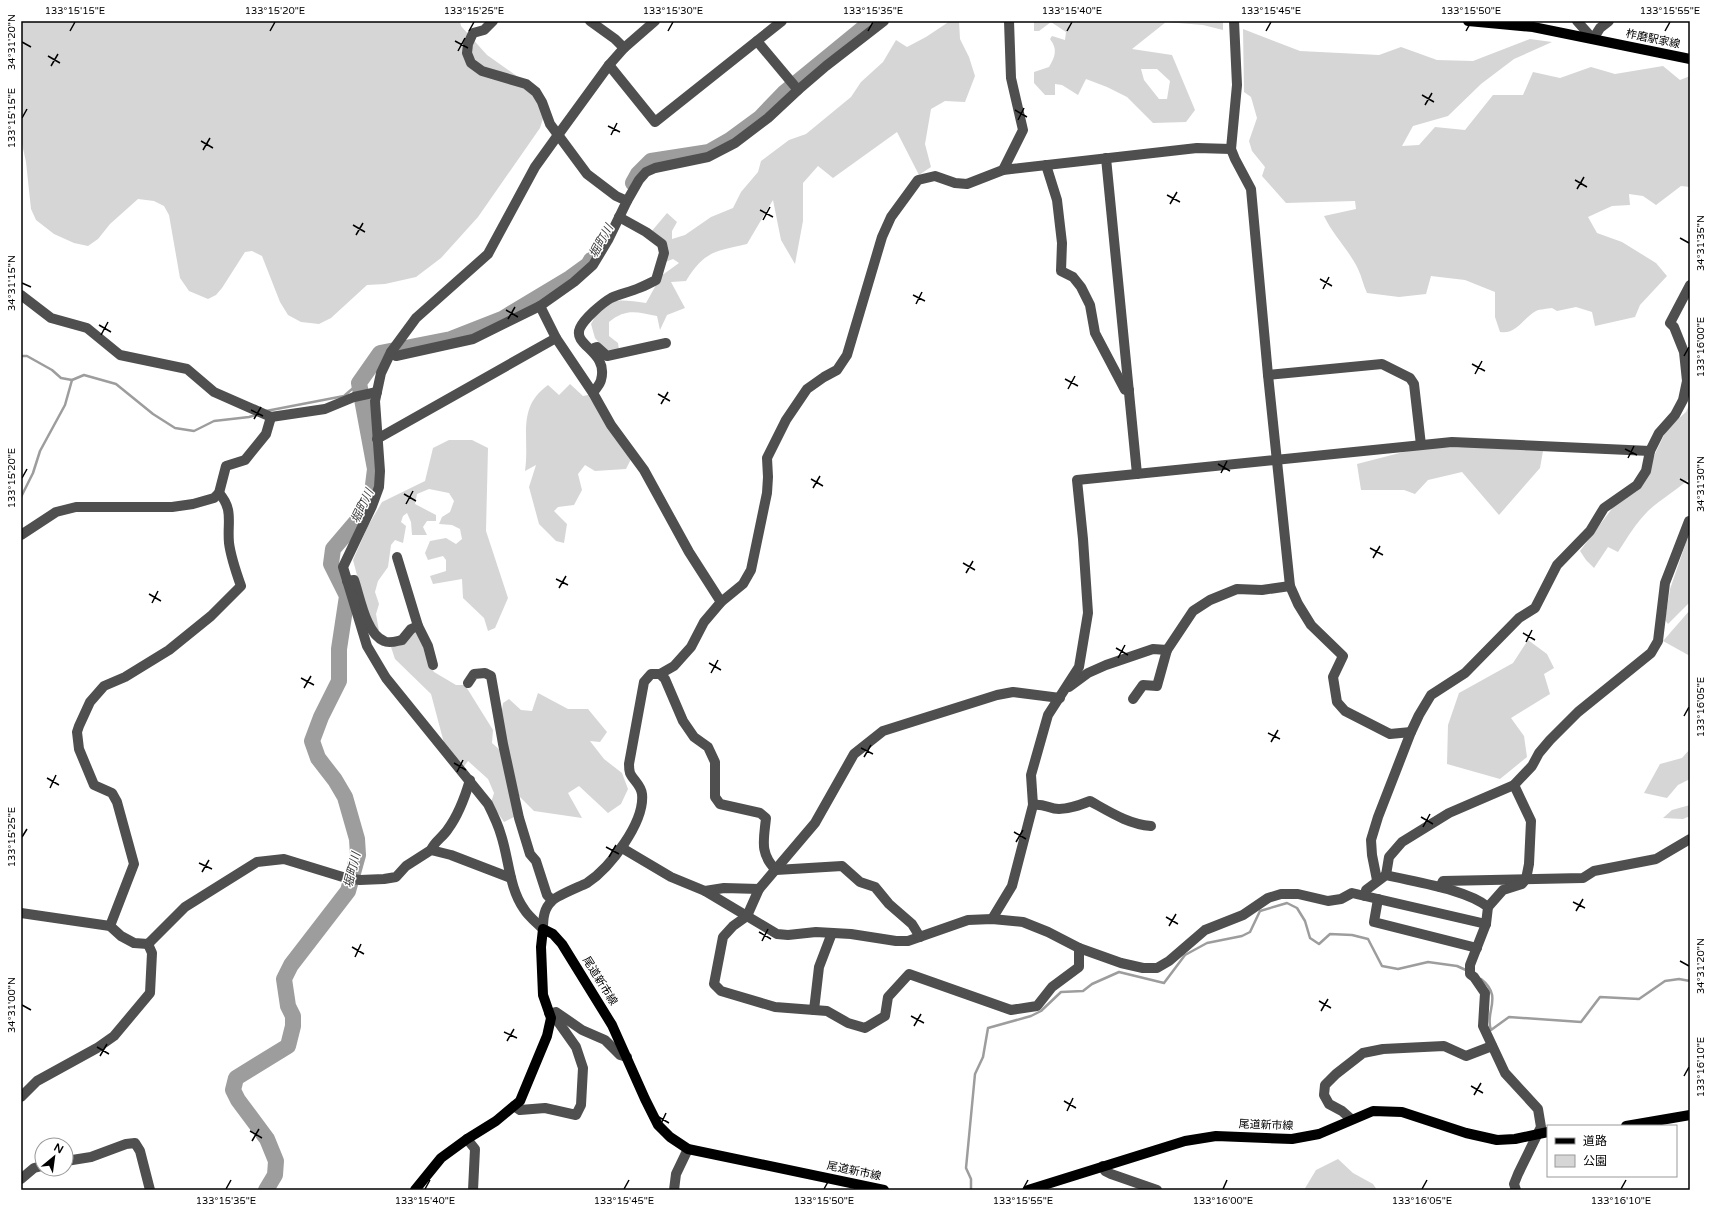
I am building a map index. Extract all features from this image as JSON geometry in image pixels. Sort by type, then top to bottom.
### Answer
[{"type":"main road","name":"柞磨駅家線","points":[[1468,21],[1533,27],[1690,59]]},
{"type":"main road","points":[[415,1190],[441,1158],[467,1139],[496,1121],[520,1101],[547,1036],[551,1018],[543,995],[541,947],[543,929]]},
{"type":"main road","name":"尾道新市線","points":[[543,929],[553,934],[562,944],[612,1025],[658,1125],[670,1137],[688,1149],[884,1190]]},
{"type":"main road","name":"尾道新市線","points":[[1028,1190],[1185,1141],[1216,1136],[1292,1139],[1319,1134],[1373,1110],[1402,1112],[1466,1133],[1497,1140],[1515,1139],[1547,1132]]},
{"type":"main road","points":[[1632,1125],[1690,1115]]},
{"type":"street","points":[[493,21],[484,30],[473,34],[468,44],[467,53],[471,63],[487,73],[526,84],[536,92],[542,102],[550,124],[587,174],[616,196],[627,201]]},
{"type":"street","points":[[590,21],[615,39],[624,48]]},
{"type":"street","points":[[543,929],[524,909],[511,878],[502,836],[496,819],[488,804],[386,678],[374,659],[367,646],[343,567],[372,506],[379,487],[380,470],[377,438],[376,396],[381,373],[391,352],[416,318],[488,254],[535,168],[558,135],[609,65],[624,48],[655,21]]},
{"type":"street","points":[[609,65],[655,122],[782,21]]},
{"type":"street","points":[[391,352],[396,356],[473,339],[540,306],[574,282],[593,265],[608,240],[627,201],[639,180],[646,172],[655,168],[708,156],[735,143],[768,118],[798,90],[884,21]]},
{"type":"street","points":[[1003,170],[1023,130],[1011,78],[1009,21]]},
{"type":"street","points":[[1234,21],[1237,85],[1231,149],[1251,189],[1290,586],[1298,604],[1311,626],[1343,656],[1333,677],[1337,702],[1345,711],[1390,734],[1411,732]]},
{"type":"street","points":[[1576,21],[1593,39],[1600,28],[1608,21]]},
{"type":"street","points":[[757,41],[798,90]]},
{"type":"street","points":[[543,929],[543,916],[552,900],[590,881],[609,864],[622,848],[639,815],[642,803],[642,793],[630,773],[629,764],[644,682],[651,674],[660,674],[674,666],[691,647],[704,622],[721,602],[743,584],[751,570],[767,494],[767,458],[786,420],[807,389],[824,377],[838,370],[847,355],[882,236],[891,217],[918,180],[935,176],[955,183],[967,184],[1003,170],[1197,148],[1231,149]]},
{"type":"street","points":[[1106,158],[1137,474]]},
{"type":"street","points":[[1046,165],[1057,200],[1062,243],[1061,271],[1073,277],[1081,287],[1090,305],[1095,333],[1125,390],[1129,390]]},
{"type":"street","points":[[593,393],[601,381],[602,366],[598,355],[581,341],[579,334],[580,327],[610,298],[641,288],[656,280],[664,253],[662,244],[646,232],[619,217]]},
{"type":"street","points":[[1382,878],[1372,855],[1371,840],[1418,715],[1431,695],[1465,673],[1519,618],[1535,608],[1557,565],[1590,531],[1604,508],[1637,486],[1646,471],[1650,451],[1659,433],[1675,415],[1683,400],[1687,381],[1684,352],[1674,327],[1670,323],[1690,285]]},
{"type":"street","points":[[21,295],[51,318],[87,328],[120,355],[187,370],[214,392],[271,417],[325,409],[354,397],[376,396]]},
{"type":"street","points":[[540,306],[556,338],[593,393],[611,425],[644,470],[689,552],[721,602]]},
{"type":"street","points":[[377,438],[556,338]]},
{"type":"street","points":[[590,349],[597,347],[607,356],[666,343]]},
{"type":"street","points":[[1268,374],[1382,364],[1410,378],[1414,384],[1421,445]]},
{"type":"street","points":[[21,535],[56,512],[76,507],[172,507],[193,504],[214,498],[218,493],[226,466],[245,460],[266,434],[271,417]]},
{"type":"street","points":[[992,919],[1012,886],[1033,805],[1031,775],[1048,715],[1080,667],[1088,613],[1077,480],[1452,442],[1650,451]]},
{"type":"street","points":[[110,926],[134,864],[117,802],[112,793],[94,785],[81,756],[77,732],[90,702],[104,686],[125,677],[169,650],[210,616],[240,586],[229,542],[230,513],[226,500],[218,493]]},
{"type":"street","points":[[1365,896],[1366,890],[1382,878],[1390,857],[1402,842],[1449,813],[1514,785],[1532,766],[1539,753],[1550,740],[1578,712],[1652,653],[1658,642],[1665,583],[1689,521]]},
{"type":"street","points":[[397,557],[418,626],[428,646],[433,665]]},
{"type":"street","points":[[348,581],[354,580],[370,629],[383,641],[393,642],[402,640],[410,630],[418,626]]},
{"type":"street","points":[[1133,699],[1143,685],[1157,686],[1167,650],[1193,611],[1210,600],[1237,589],[1262,590],[1290,586]]},
{"type":"street","points":[[1066,689],[1088,673],[1106,665],[1153,649],[1167,650]]},
{"type":"street","points":[[468,683],[474,674],[485,673],[491,676],[520,818],[530,854],[536,861],[547,894],[552,900]]},
{"type":"street","points":[[660,674],[665,679],[683,721],[694,737],[708,747],[715,762],[715,797],[720,804],[760,813],[766,818],[763,848],[769,862],[776,870]]},
{"type":"street","points":[[1060,698],[1013,692],[997,695],[883,731],[854,754],[815,824],[759,889],[747,916],[733,926],[723,937],[714,984],[722,991],[775,1007],[827,1011],[848,1023],[865,1028],[885,1016],[888,996],[909,974],[1011,1010],[1037,1006],[1052,988],[1078,967],[1079,948]]},
{"type":"street","points":[[21,913],[110,926],[121,936],[134,943],[148,944],[185,907],[257,862],[284,859],[346,878],[360,880],[384,879],[396,876],[406,866],[431,850],[448,829],[460,809],[470,780]]},
{"type":"street","points":[[1514,785],[1531,821],[1529,864],[1526,879],[1522,884],[1502,890],[1488,907],[1486,924],[1470,969],[1485,993],[1483,1026],[1505,1073],[1538,1109],[1541,1128],[1518,1174],[1514,1184],[1516,1190]]},
{"type":"street","points":[[1033,805],[1041,804],[1058,809],[1078,806],[1090,801],[1137,825],[1151,826]]},
{"type":"street","points":[[1440,887],[1443,881],[1583,878],[1594,871],[1656,859],[1690,840]]},
{"type":"street","points":[[622,848],[671,877],[705,891],[777,934],[851,934],[896,941],[908,941],[968,920],[992,919],[1023,922],[1079,948],[1121,963],[1143,968],[1157,968],[1169,961],[1205,930],[1243,915],[1268,898],[1281,894],[1298,894],[1328,901],[1341,899],[1352,893],[1486,924]]},
{"type":"street","points":[[431,850],[450,855],[511,878]]},
{"type":"street","points":[[776,870],[842,866],[860,882],[875,887],[889,904],[912,924],[920,937]]},
{"type":"street","points":[[1382,878],[1440,887],[1479,900],[1488,907]]},
{"type":"street","points":[[705,891],[724,888],[759,889]]},
{"type":"street","points":[[1378,899],[1374,922],[1477,948]]},
{"type":"street","points":[[814,1010],[818,967],[832,933]]},
{"type":"street","points":[[21,1097],[37,1081],[97,1048],[114,1036],[150,993],[152,953],[148,944]]},
{"type":"street","points":[[549,1013],[556,1012],[582,1030],[605,1040],[620,1055],[626,1057]]},
{"type":"street","points":[[514,1106],[520,1110],[545,1108],[576,1115],[581,1105],[583,1068],[576,1047],[560,1023],[549,1013]]},
{"type":"street","points":[[1351,1119],[1342,1111],[1329,1104],[1324,1094],[1325,1084],[1363,1053],[1383,1049],[1444,1046],[1466,1056],[1492,1046]]},
{"type":"street","points":[[467,1139],[475,1149],[472,1190]]},
{"type":"street","points":[[74,1160],[91,1157],[126,1144],[135,1143],[140,1151],[150,1190]]},
{"type":"street","points":[[674,1190],[676,1174],[688,1149]]},
{"type":"street","points":[[1103,1166],[1105,1171],[1111,1174],[1157,1190]]},
{"type":"street","points":[[21,1179],[34,1168]]},
{"type":"green space","points":[[21,21],[460,21],[461,26],[487,55],[538,91],[547,106],[540,128],[478,217],[441,258],[416,277],[385,284],[367,285],[331,318],[319,324],[301,322],[288,315],[280,302],[262,256],[252,251],[245,252],[216,295],[208,299],[189,291],[180,278],[169,215],[164,206],[154,201],[138,199],[110,224],[98,239],[88,246],[74,243],[54,234],[36,220],[31,209],[26,162],[21,139]]},
{"type":"green space","points":[[950,21],[959,21],[960,39],[969,57],[975,76],[965,102],[945,101],[931,109],[925,144],[931,167],[919,175],[897,132],[833,178],[818,166],[803,183],[803,221],[795,264],[781,240],[773,200],[747,244],[712,254],[699,264],[686,281],[671,282],[685,308],[667,315],[660,330],[657,316],[632,312],[615,318],[609,322],[609,336],[618,343],[619,350],[606,351],[595,338],[591,324],[602,308],[608,304],[620,301],[646,303],[661,276],[679,263],[673,259],[663,263],[667,252],[651,232],[667,213],[677,222],[672,231],[672,239],[685,235],[711,217],[733,208],[741,192],[758,172],[761,161],[789,140],[806,134],[851,97],[861,82],[883,62],[896,40],[907,47],[926,37]]},
{"type":"green space","points":[[1034,21],[1223,21],[1223,30],[1203,25],[1166,22],[1132,49],[1172,55],[1195,110],[1186,122],[1153,123],[1127,97],[1086,79],[1078,95],[1062,85],[1055,84],[1055,95],[1045,95],[1034,83],[1034,72],[1049,67],[1055,53],[1054,46],[1050,39],[1052,36],[1065,40],[1066,32],[1051,22],[1039,31],[1034,31]],"holes":[[[1141,69],[1157,69],[1170,81],[1167,99],[1159,99],[1144,80]]]},
{"type":"green space","points":[[1243,29],[1300,51],[1379,55],[1401,47],[1437,60],[1473,61],[1530,39],[1552,42],[1514,59],[1481,84],[1448,116],[1413,126],[1402,146],[1419,145],[1435,127],[1465,130],[1493,95],[1523,95],[1533,72],[1560,78],[1591,67],[1615,74],[1663,66],[1680,80],[1690,76],[1690,187],[1681,186],[1656,205],[1643,196],[1629,194],[1630,205],[1612,206],[1588,217],[1597,233],[1622,242],[1656,263],[1667,276],[1640,305],[1635,317],[1595,326],[1592,312],[1576,307],[1557,311],[1552,308],[1542,309],[1531,314],[1515,329],[1506,332],[1500,332],[1495,317],[1495,292],[1465,280],[1431,276],[1426,294],[1399,297],[1367,293],[1354,262],[1324,216],[1356,209],[1355,201],[1286,203],[1262,176],[1265,167],[1252,151],[1249,141],[1257,118],[1251,97],[1244,92]]},
{"type":"green space","points":[[570,384],[583,396],[588,395],[632,457],[626,469],[595,471],[585,465],[578,474],[582,490],[574,505],[558,507],[554,511],[567,524],[564,543],[556,541],[539,524],[529,487],[536,465],[525,471],[526,424],[532,403],[538,394],[548,385],[559,395]]},
{"type":"green space","points":[[1690,403],[1690,478],[1648,511],[1618,552],[1608,547],[1594,568],[1580,551],[1614,506],[1637,491],[1667,429],[1686,412]]},
{"type":"green space","points":[[449,440],[472,440],[488,448],[486,531],[508,598],[495,628],[488,631],[484,618],[463,598],[462,579],[433,584],[430,576],[446,571],[446,560],[443,556],[428,560],[425,553],[430,541],[446,538],[456,544],[462,539],[460,529],[452,525],[439,524],[442,517],[450,512],[454,501],[449,493],[429,489],[417,494],[415,504],[436,515],[436,521],[427,521],[423,527],[427,535],[412,535],[411,522],[407,513],[403,516],[401,522],[406,526],[403,543],[395,540],[391,545],[388,567],[378,581],[375,592],[379,604],[376,614],[379,631],[375,628],[367,613],[353,560],[368,526],[382,502],[425,481],[433,448]]},
{"type":"green space","points":[[1471,447],[1543,451],[1540,468],[1499,515],[1462,472],[1428,480],[1415,494],[1404,490],[1361,490],[1357,464],[1419,448]]},
{"type":"green space","points":[[1690,531],[1690,602],[1668,624],[1665,620],[1670,589]]},
{"type":"green space","points":[[1690,610],[1690,656],[1663,641]]},
{"type":"green space","points":[[414,631],[423,641],[428,662],[434,672],[456,685],[465,685],[493,730],[492,743],[501,751],[516,816],[504,822],[491,803],[494,793],[488,779],[468,761],[463,768],[444,743],[431,694],[395,659],[391,647],[405,643]]},
{"type":"green space","points":[[1528,640],[1547,654],[1554,668],[1544,674],[1550,694],[1511,718],[1524,736],[1527,757],[1500,779],[1447,764],[1448,725],[1459,693],[1513,663]]},
{"type":"green space","points":[[538,693],[568,709],[588,709],[607,732],[600,742],[590,741],[604,759],[622,773],[628,789],[621,804],[608,813],[579,786],[568,793],[582,818],[534,811],[519,796],[501,717],[503,703],[509,699],[521,710],[532,711]]},
{"type":"green space","points":[[1690,749],[1690,779],[1678,785],[1667,798],[1644,793],[1660,764],[1682,758]]},
{"type":"green space","points":[[1690,805],[1690,816],[1683,819],[1663,818],[1672,810]]},
{"type":"green space","points":[[1338,1159],[1353,1173],[1373,1184],[1377,1190],[1304,1190],[1316,1170]]},
{"type":"waterway","name":"堀町川","points":[[633,183],[638,174],[651,161],[709,152],[730,140],[760,118],[784,93],[872,21]]},
{"type":"waterway","name":"堀町川","points":[[266,1190],[275,1175],[276,1161],[267,1139],[238,1100],[233,1090],[236,1078],[288,1046],[293,1026],[293,1016],[288,1006],[284,979],[291,965],[348,891],[358,855],[357,839],[345,797],[335,780],[318,758],[312,741],[321,717],[339,681],[339,649],[347,596],[331,564],[333,549],[356,522],[372,493],[375,469],[359,383],[380,353],[451,339],[502,319],[570,278],[588,265],[591,260]]},
{"type":"waterway","points":[[21,356],[27,356],[52,370],[61,378],[72,380],[84,375],[116,384],[153,414],[175,428],[194,431],[214,421],[256,415]]},
{"type":"waterway","points":[[21,497],[33,473],[40,451],[65,405],[72,380]]},
{"type":"waterway","points":[[266,411],[344,396],[359,383]]},
{"type":"waterway","points":[[971,1190],[971,1179],[966,1168],[975,1074],[983,1057],[988,1028],[1031,1016],[1041,1011],[1061,992],[1083,991],[1092,984],[1119,972],[1164,983],[1185,955],[1207,943],[1242,936],[1250,932],[1260,911],[1287,903],[1297,908],[1305,921],[1310,938],[1319,944],[1330,934],[1352,935],[1368,939],[1382,966],[1398,969],[1428,962],[1457,966],[1468,971]]},
{"type":"waterway","points":[[1481,979],[1488,986],[1491,992],[1491,1030],[1509,1017],[1581,1022],[1600,997],[1639,999],[1665,981],[1679,979],[1690,981]]}]
